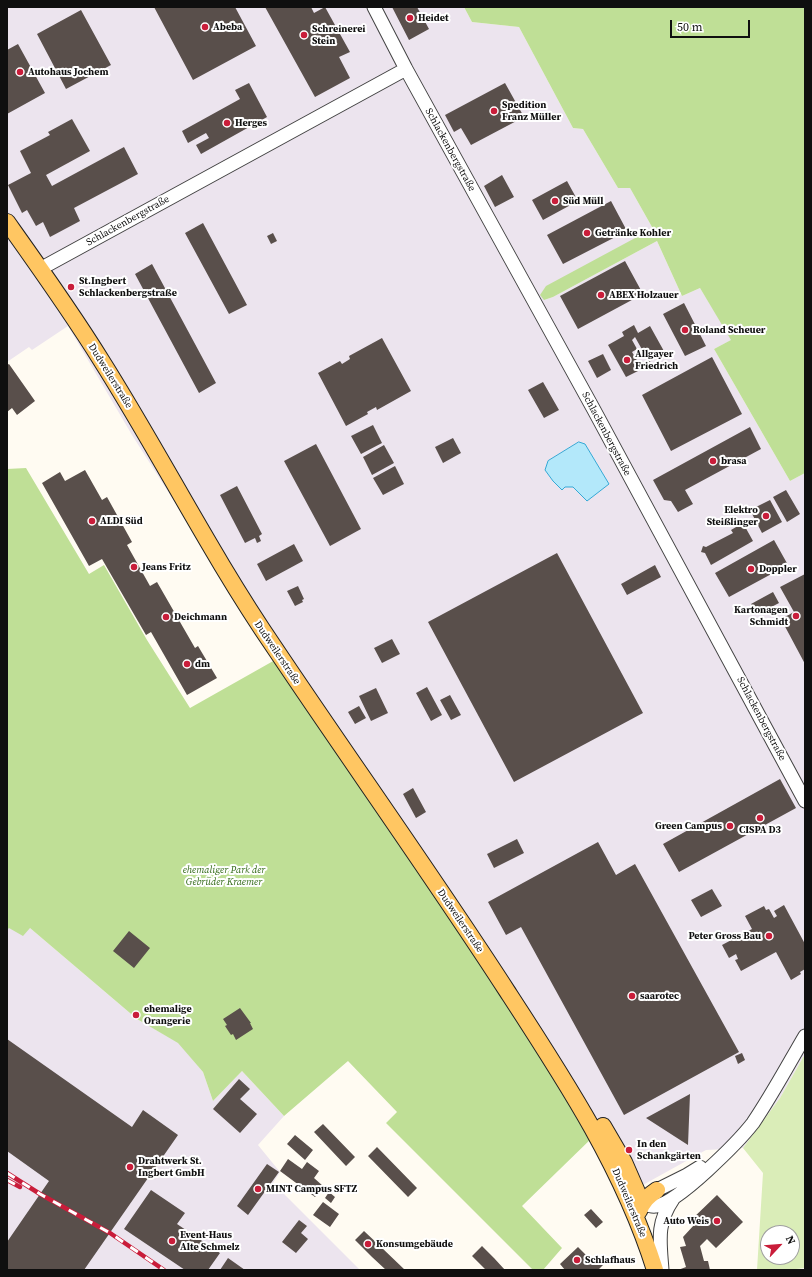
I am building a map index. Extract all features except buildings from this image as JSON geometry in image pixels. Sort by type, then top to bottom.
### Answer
[{"type":"main road","name":"Dudweilerstraße","points":[[7,222],[101,359],[245,605],[474,940],[562,1076],[587,1117],[613,1166],[638,1221],[655,1270]]},
{"type":"main road","name":"Dudweilerstraße","points":[[562,1076],[593,1112],[624,1162],[642,1203],[654,1238],[662,1270]]},
{"type":"main road","name":"Dudweilerstraße","points":[[587,1117],[597,1126],[614,1155],[632,1194],[642,1203]]},
{"type":"main road","points":[[633,1181],[644,1190],[650,1192],[657,1190]]},
{"type":"main road","points":[[638,1221],[642,1203],[657,1190]]},
{"type":"street","name":"Schlackenbergstraße","points":[[374,7],[406,69],[594,410],[805,800]]},
{"type":"street","name":"Schlackenbergstraße","points":[[40,269],[406,69]]},
{"type":"street","points":[[657,1190],[687,1175],[722,1154],[733,1145],[760,1112],[805,1036]]},
{"type":"street","points":[[642,1203],[650,1207],[656,1206],[673,1198],[716,1163],[722,1154]]},
{"type":"street","points":[[662,1270],[660,1227],[665,1212],[673,1198]]},
{"type":"shaded area","points":[[7,7],[464,7],[472,22],[519,27],[573,128],[583,129],[618,188],[630,188],[652,227],[650,230],[544,300],[553,297],[657,241],[682,296],[700,288],[732,340],[714,349],[790,481],[805,473],[805,1054],[780,1098],[743,1148],[706,1150],[623,1196],[595,1135],[275,660],[132,435],[68,326],[32,350],[29,347],[7,362]]},
{"type":"shaded area","points":[[9,927],[30,928],[137,1019],[179,1043],[203,1072],[213,1101],[242,1071],[284,1116],[258,1145],[280,1172],[273,1183],[360,1270],[7,1270],[7,930]]},
{"type":"green space","points":[[464,7],[805,7],[805,473],[790,481],[714,349],[731,340],[700,288],[682,296],[657,241],[553,297],[544,300],[540,295],[546,286],[650,230],[652,227],[630,188],[618,188],[583,129],[573,128],[519,27],[472,22]]},
{"type":"green space","name":"ehemaliger Park der Gebrüder Kraemer","points":[[26,468],[89,574],[104,565],[147,640],[190,708],[275,660],[595,1135],[522,1206],[562,1248],[543,1270],[533,1270],[386,1123],[397,1112],[348,1061],[284,1116],[242,1071],[213,1101],[203,1072],[178,1043],[137,1019],[30,928],[23,936],[9,928],[7,930],[7,469]]},
{"type":"green space","points":[[805,1054],[805,1268],[795,1270],[757,1270],[763,1173],[743,1148],[780,1098]]},
{"type":"water","points":[[579,442],[585,444],[609,484],[587,501],[573,487],[565,487],[562,490],[545,470],[548,461]]},
{"type":"railway","points":[[7,1173],[40,1194],[110,1233],[164,1270]]},
{"type":"railway","points":[[7,1180],[20,1187]]},
{"type":"place","name":"Heidet","points":[[410,18]]},
{"type":"place","name":"Abeba","points":[[205,27]]},
{"type":"place","name":"Schreinerei Stein","points":[[304,35]]},
{"type":"place","name":"Autohaus Jochem","points":[[20,72]]},
{"type":"place","name":"Spedition Franz Müller","points":[[494,111]]},
{"type":"place","name":"Herges","points":[[227,123]]},
{"type":"place","name":"Süd Müll","points":[[555,201]]},
{"type":"place","name":"Getränke Kohler","points":[[587,233]]},
{"type":"place","name":"St.Ingbert Schlackenbergstraße","points":[[71,287]]},
{"type":"place","name":"ABEX Holzauer","points":[[601,295]]},
{"type":"place","name":"Roland Scheuer","points":[[685,330]]},
{"type":"place","name":"Allgayer Friedrich","points":[[627,360]]},
{"type":"place","name":"brasa","points":[[713,461]]},
{"type":"place","name":"Elektro Steißlinger","points":[[766,516]]},
{"type":"place","name":"ALDI Süd","points":[[92,521]]},
{"type":"place","name":"Jeans Fritz","points":[[134,567]]},
{"type":"place","name":"Doppler","points":[[751,569]]},
{"type":"place","name":"Kartonagen Schmidt","points":[[796,616]]},
{"type":"place","name":"Deichmann","points":[[166,617]]},
{"type":"place","name":"dm","points":[[187,664]]},
{"type":"place","name":"CISPA D3","points":[[760,818]]},
{"type":"place","name":"Green Campus","points":[[730,826]]},
{"type":"place","name":"Peter Gross Bau","points":[[769,936]]},
{"type":"place","name":"saarotec","points":[[632,996]]},
{"type":"place","name":"ehemalige Orangerie","points":[[136,1015]]},
{"type":"place","name":"In den Schankgärten","points":[[629,1150]]},
{"type":"place","name":"Drahtwerk St. Ingbert GmbH","points":[[130,1167]]},
{"type":"place","name":"MINT Campus SFTZ","points":[[258,1189]]},
{"type":"place","name":"Auto Weis","points":[[717,1221]]},
{"type":"place","name":"Event-Haus Alte Schmelz","points":[[172,1241]]},
{"type":"place","name":"Konsumgebäude","points":[[368,1244]]},
{"type":"place","name":"Schlafhaus","points":[[577,1260]]}]
